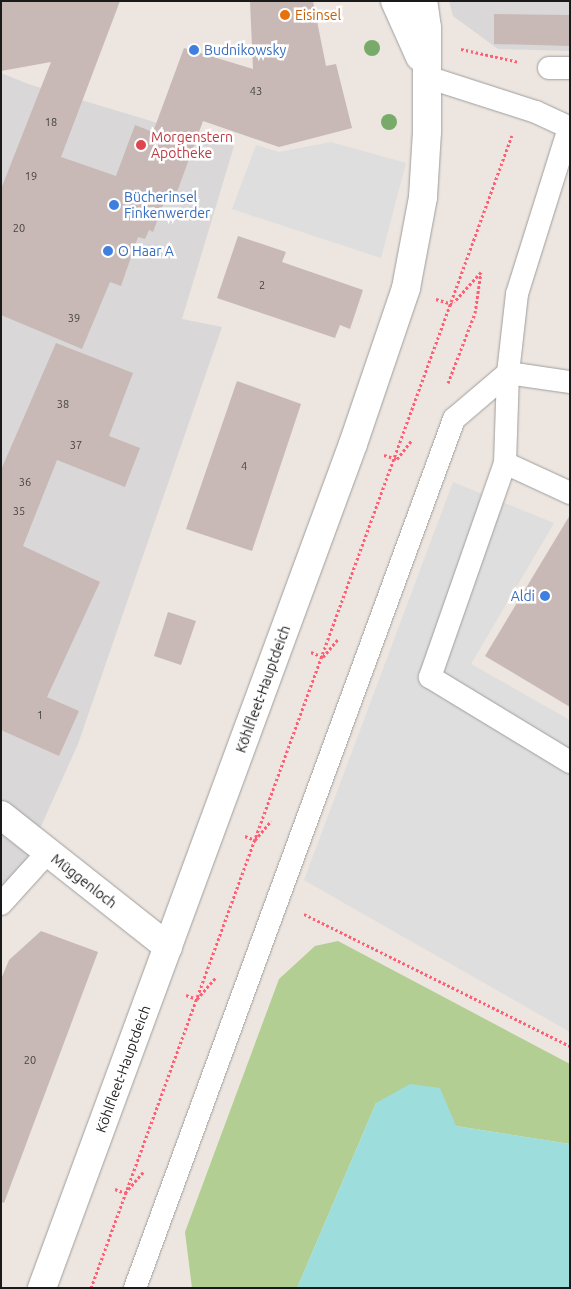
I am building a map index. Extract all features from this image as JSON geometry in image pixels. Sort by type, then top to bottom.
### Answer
[{"type":"street","name":"Köhlfleet-Hauptdeich","points":[[395,1],[410,28],[427,77]]},
{"type":"street","name":"Köhlfleet-Hauptdeich","points":[[42,1288],[353,444],[406,288],[423,197],[427,77],[423,1]]},
{"type":"street","name":"Müggenloch","points":[[1,815],[168,947]]},
{"type":"lane","points":[[427,77],[522,108],[570,128],[517,294],[508,373],[504,463],[430,677],[570,762]]},
{"type":"lane","points":[[135,1288],[152,1234],[454,419],[508,373],[570,382]]},
{"type":"lane","points":[[504,463],[570,493]]},
{"type":"lane","points":[[1,904],[48,852]]},
{"type":"path","points":[[461,49],[560,68]]},
{"type":"path","points":[[91,1288],[522,108]]},
{"type":"path","points":[[446,386],[475,313],[481,272],[452,304]]},
{"type":"path","points":[[439,300],[452,304]]},
{"type":"path","points":[[275,899],[570,1046]]},
{"type":"path","points":[[185,995],[196,999]]},
{"type":"shaded area","points":[[449,1],[570,1],[570,51],[498,49],[453,16]]},
{"type":"shaded area","points":[[1,73],[28,84],[234,146],[182,319],[222,327],[78,744],[24,864],[1,889]]},
{"type":"shaded area","points":[[331,142],[406,163],[381,258],[232,209],[256,145],[279,152]]},
{"type":"shaded area","points":[[453,482],[554,523],[471,664],[570,720],[570,1032],[304,880]]},
{"type":"green space","points":[[338,941],[570,1064],[570,1144],[456,1126],[376,1103],[297,1288],[192,1288],[185,1232],[279,979],[315,946]]},
{"type":"water","points":[[410,1084],[440,1088],[456,1126],[570,1144],[570,1288],[297,1288],[376,1103]]},
{"type":"building","points":[[1,1],[120,1],[61,157],[116,176],[135,125],[153,132],[184,48],[253,69],[250,1],[313,1],[326,66],[336,64],[352,128],[279,147],[203,121],[177,192],[169,189],[153,232],[149,230],[145,239],[138,237],[121,286],[110,282],[82,349],[1,315],[1,189],[51,62],[1,71]]},
{"type":"building","points":[[494,14],[570,15],[570,46],[494,44]]},
{"type":"building","points":[[238,236],[286,252],[282,262],[363,290],[350,329],[340,325],[335,338],[217,298]]},
{"type":"building","points":[[56,343],[133,373],[109,436],[140,448],[125,487],[57,460],[23,546],[100,582],[47,697],[79,711],[59,756],[1,730],[1,470]]},
{"type":"building","points":[[237,381],[301,404],[252,551],[186,529]]},
{"type":"building","name":"Aldi","points":[[570,515],[570,707],[485,656]]},
{"type":"building","points":[[168,612],[196,621],[181,665],[154,656]]},
{"type":"building","points":[[41,931],[98,952],[4,1203],[1,1202],[1,979],[9,960]]},
{"type":"place","name":"Eisinsel","points":[[285,15]]},
{"type":"place","name":"Budnikowsky","points":[[194,50]]},
{"type":"place","name":"Morgenstern Apotheke","points":[[141,145]]},
{"type":"place","name":"Bücherinsel Finkenwerder","points":[[114,205]]},
{"type":"place","name":"O Haar A","points":[[108,251]]},
{"type":"place","name":"Aldi","points":[[545,596]]}]
